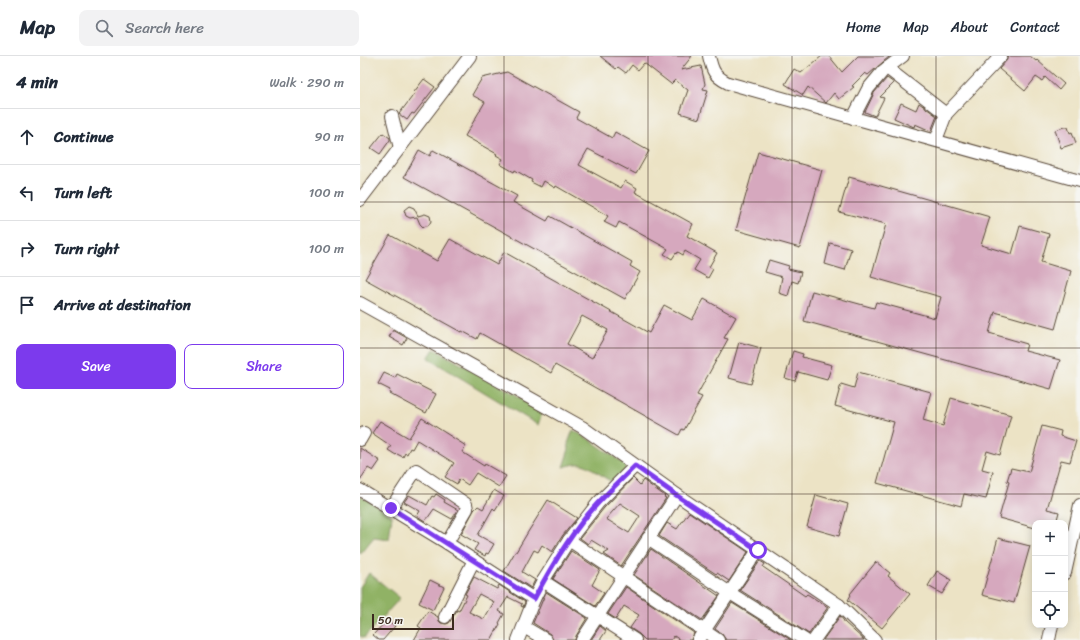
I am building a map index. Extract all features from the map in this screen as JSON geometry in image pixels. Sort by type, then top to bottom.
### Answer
[{"type":"street","points":[[360,200],[470,56]]},
{"type":"street","points":[[709,56],[712,69],[719,79],[728,83],[1080,180]]},
{"type":"street","points":[[853,118],[868,90],[887,68],[903,56]]},
{"type":"street","points":[[936,140],[946,114],[1001,56]]},
{"type":"street","points":[[887,68],[946,114]]},
{"type":"street","points":[[392,116],[400,148]]},
{"type":"street","points":[[360,303],[582,427],[676,495],[839,605],[875,640]]},
{"type":"street","points":[[518,640],[534,599],[568,540],[598,503],[635,466]]},
{"type":"street","points":[[391,508],[416,470],[466,504],[467,509],[447,543]]},
{"type":"street","points":[[360,490],[447,543],[534,599]]},
{"type":"street","points":[[582,640],[676,495]]},
{"type":"street","points":[[1068,559],[1080,505]]},
{"type":"street","points":[[648,538],[730,593],[805,640]]},
{"type":"street","points":[[568,540],[701,635],[718,640]]},
{"type":"street","points":[[701,635],[758,550]]},
{"type":"street","points":[[445,617],[474,560]]},
{"type":"street","points":[[544,581],[635,640]]},
{"type":"street","points":[[814,640],[839,605]]},
{"type":"street","points":[[524,627],[546,640]]},
{"type":"street","points":[[1049,640],[1051,628]]},
{"type":"green space","points":[[434,349],[543,410],[538,425],[428,358]]},
{"type":"green space","points":[[573,430],[626,465],[625,471],[613,482],[586,465],[575,464],[563,467],[569,449],[568,443]]},
{"type":"green space","points":[[360,495],[392,516],[389,539],[374,537],[360,554]]},
{"type":"green space","points":[[369,573],[400,598],[364,638],[360,636],[360,587]]},
{"type":"building","points":[[600,56],[692,56],[681,70],[701,66],[705,84],[703,89],[708,90],[699,119],[680,113],[688,90],[675,80],[671,84],[644,63],[638,70],[632,65],[626,73],[618,67],[616,69]]},
{"type":"building","points":[[822,56],[829,56],[842,72],[858,56],[890,56],[868,75],[865,73],[852,86],[854,87],[839,99],[834,93],[826,103],[808,87],[803,95],[785,84],[794,69],[801,73]]},
{"type":"building","points":[[1009,56],[1030,56],[1036,61],[1037,60],[1064,84],[1059,90],[1045,77],[1042,81],[1036,77],[1025,91],[999,69]]},
{"type":"building","points":[[507,72],[579,112],[576,118],[612,138],[615,132],[649,151],[636,174],[588,149],[579,165],[621,188],[625,181],[637,188],[635,192],[693,224],[687,236],[717,253],[709,267],[713,269],[708,278],[694,270],[700,260],[685,251],[683,255],[678,252],[677,254],[676,253],[672,259],[664,254],[668,249],[619,222],[616,228],[604,222],[608,216],[556,186],[555,188],[544,181],[541,187],[531,182],[532,180],[515,170],[514,172],[500,164],[503,159],[496,155],[497,154],[465,136],[485,102],[472,95],[482,78]]},
{"type":"building","points":[[887,78],[894,83],[880,97],[884,98],[875,116],[865,112],[874,93]]},
{"type":"building","points":[[424,79],[435,87],[414,114],[412,113],[407,120],[399,114]]},
{"type":"building","points":[[901,103],[916,110],[919,103],[937,116],[931,131],[915,124],[914,127],[894,118]]},
{"type":"building","points":[[1068,127],[1070,133],[1072,132],[1076,143],[1061,148],[1055,130]]},
{"type":"building","points":[[383,133],[390,138],[390,140],[380,154],[371,148]]},
{"type":"building","points":[[419,150],[430,156],[433,150],[517,196],[513,202],[547,221],[550,216],[632,262],[630,266],[640,272],[625,299],[404,177]]},
{"type":"building","points":[[758,152],[822,170],[800,248],[736,230]]},
{"type":"building","points":[[849,177],[990,217],[981,245],[1012,254],[1020,226],[1049,234],[1041,262],[1071,271],[1055,329],[995,312],[989,333],[1027,344],[1025,351],[1060,360],[1051,389],[804,321],[812,291],[874,308],[876,302],[935,318],[941,297],[871,277],[886,224],[839,212]]},
{"type":"building","points":[[409,206],[414,208],[418,216],[425,214],[430,216],[431,221],[429,225],[423,227],[417,217],[410,218],[406,216],[404,210]]},
{"type":"building","points":[[390,235],[437,261],[450,239],[497,265],[504,252],[649,333],[664,305],[692,320],[704,299],[736,317],[724,338],[728,339],[697,395],[702,397],[684,430],[682,429],[679,435],[555,365],[551,373],[480,333],[477,339],[462,331],[461,332],[365,279]],"holes":[[[582,316],[608,330],[592,358],[567,344]]]},
{"type":"building","points":[[830,243],[851,249],[845,270],[825,264]]},
{"type":"building","points":[[769,260],[789,266],[788,269],[801,272],[798,283],[792,281],[788,296],[779,293],[782,277],[765,272]]},
{"type":"building","points":[[393,330],[407,338],[403,345],[389,337]]},
{"type":"building","points":[[739,342],[761,348],[751,384],[729,378]]},
{"type":"building","points":[[793,351],[803,354],[802,357],[832,365],[827,380],[798,372],[795,381],[785,378]]},
{"type":"building","points":[[858,372],[931,392],[923,420],[943,426],[951,398],[1011,415],[1000,455],[987,451],[982,469],[993,472],[986,499],[964,494],[961,506],[877,483],[894,422],[835,406],[841,384],[854,388]]},
{"type":"building","points":[[384,373],[395,378],[397,374],[436,394],[426,413],[389,393],[390,390],[378,384]]},
{"type":"building","points":[[422,418],[466,446],[462,452],[484,466],[485,464],[506,476],[499,487],[476,473],[468,485],[459,479],[457,484],[445,477],[454,463],[417,440],[412,449],[410,448],[407,454],[405,453],[403,457],[388,450],[391,446],[372,433],[380,421],[409,438]]},
{"type":"building","points":[[1042,426],[1061,431],[1060,436],[1076,441],[1070,462],[1061,460],[1047,509],[1059,512],[1057,520],[1032,520],[1032,527],[999,518],[1009,482],[1007,481],[1011,468],[1029,472]]},
{"type":"building","points":[[360,448],[380,461],[373,471],[368,468],[360,480]]},
{"type":"building","points":[[633,478],[640,485],[643,480],[666,498],[621,566],[604,554],[609,551],[591,540],[588,544],[580,538],[604,508]],"holes":[[[620,503],[640,516],[629,533],[606,519]]]},
{"type":"building","points":[[494,490],[504,496],[495,510],[493,508],[478,535],[494,544],[485,556],[474,550],[478,544],[461,534],[474,510],[478,506],[483,509]]},
{"type":"building","points":[[436,494],[445,500],[444,502],[458,510],[452,519],[434,509],[425,521],[417,516],[420,511],[404,502],[409,495],[427,505],[432,496],[434,497]]},
{"type":"building","points":[[816,495],[848,504],[839,536],[807,527]]},
{"type":"building","points":[[548,500],[577,518],[563,535],[552,552],[542,545],[538,552],[534,550],[522,572],[535,580],[531,588],[504,571]]},
{"type":"building","points":[[689,512],[748,552],[729,581],[659,536],[667,523],[677,529]]},
{"type":"building","points":[[998,538],[1030,546],[1014,603],[982,595]]},
{"type":"building","points":[[651,549],[719,596],[702,620],[634,575]]},
{"type":"building","points":[[571,551],[600,570],[592,585],[604,593],[595,606],[553,579]]},
{"type":"building","points":[[760,561],[765,564],[763,567],[805,596],[807,594],[828,607],[809,634],[740,590]]},
{"type":"building","points":[[876,562],[890,573],[888,576],[910,594],[882,628],[848,600],[851,595],[850,594]]},
{"type":"building","points":[[937,571],[951,580],[942,594],[928,586]]},
{"type":"building","points":[[474,577],[497,589],[499,585],[525,602],[523,607],[521,606],[522,604],[508,597],[499,611],[504,614],[491,640],[414,640],[421,628],[418,626],[428,611],[438,617],[441,623],[449,623],[457,610],[459,611],[467,595],[465,594]],"holes":[[[479,594],[494,602],[484,619],[469,612]]]},
{"type":"building","points":[[430,580],[444,587],[433,610],[419,603]]},
{"type":"building","points":[[626,587],[694,633],[691,640],[680,640],[674,636],[671,640],[645,640],[630,628],[639,615],[624,606],[616,619],[608,614]]},
{"type":"building","points":[[546,592],[587,618],[575,640],[553,640],[550,634],[533,623]]},
{"type":"building","points":[[732,603],[791,640],[726,640],[722,634],[715,629]]},
{"type":"building","points":[[840,616],[844,622],[864,640],[823,640]]},
{"type":"building","points":[[387,620],[395,626],[383,640],[379,640],[373,635]]},
{"type":"building","points":[[600,626],[606,631],[600,640],[591,640]]},
{"type":"route","points":[[391,508],[534,599],[568,540],[598,503],[635,466],[758,550]]}]
